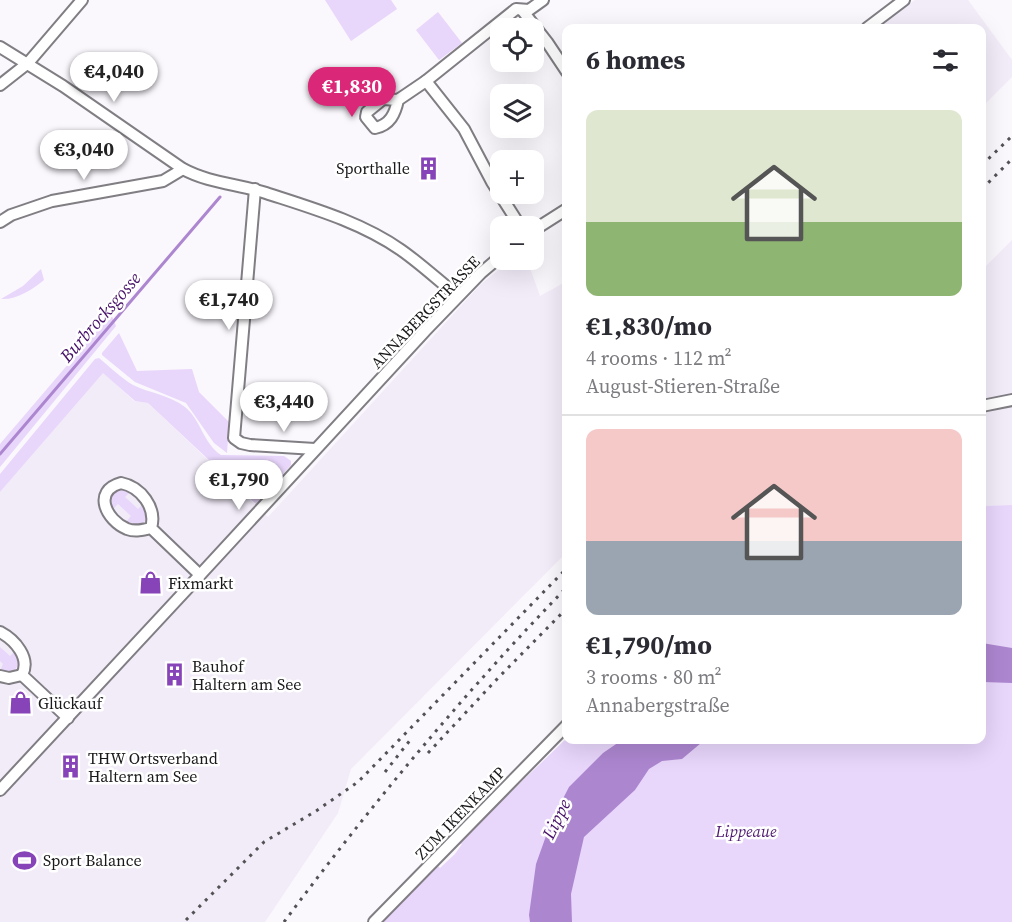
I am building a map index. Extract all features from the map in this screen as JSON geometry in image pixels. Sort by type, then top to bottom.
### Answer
[{"type":"street","points":[[0,85],[28,63],[82,0]]},
{"type":"street","points":[[519,6],[529,10],[543,0]]},
{"type":"street","points":[[872,24],[904,0]]},
{"type":"street","points":[[519,6],[562,64]]},
{"type":"street","points":[[399,100],[519,6]]},
{"type":"street","points":[[0,47],[28,63],[183,169],[199,177],[255,189],[313,208],[369,232],[401,250],[458,296]]},
{"type":"street","points":[[426,81],[464,129],[492,183],[513,216]]},
{"type":"street","points":[[0,222],[11,215],[52,201],[163,181],[183,169]]},
{"type":"street","points":[[255,189],[234,438],[250,445],[315,449]]},
{"type":"street","points":[[544,224],[562,212]]},
{"type":"street","name":"ANNABERGSTRASSE","points":[[0,790],[458,296],[490,266]]},
{"type":"street","points":[[986,405],[1012,400]]},
{"type":"street","points":[[121,483],[134,488],[151,507],[154,518],[151,528],[139,531],[121,525],[109,513],[104,503],[104,497],[109,488],[121,483]]},
{"type":"street","points":[[151,528],[201,575]]},
{"type":"street","points":[[0,632],[20,649],[25,670],[22,675],[9,678],[0,676]]},
{"type":"street","points":[[22,675],[68,718]]},
{"type":"street","name":"ZUM IKENKAMP","points":[[374,922],[562,730]]},
{"type":"shaded area","points":[[915,0],[968,0],[986,24],[883,24]]},
{"type":"shaded area","points":[[986,25],[1012,60],[1012,77],[986,103]]},
{"type":"shaded area","points":[[1012,240],[1012,505],[986,506],[986,266]]},
{"type":"shaded area","points":[[499,270],[531,270],[540,296],[562,284],[562,557],[351,769],[338,813],[265,922],[0,922],[0,492],[103,372],[134,401],[148,403],[268,517],[480,285]]},
{"type":"green space","points":[[325,0],[391,0],[397,9],[351,41]]},
{"type":"green space","points":[[438,12],[462,43],[439,60],[416,30]]},
{"type":"green space","points":[[41,269],[44,280],[39,284],[18,296],[1,299],[23,286]]},
{"type":"green space","points":[[111,314],[116,326],[0,467],[0,444]]},
{"type":"green space","points":[[119,333],[137,371],[192,369],[199,392],[229,422],[227,453],[214,443],[186,403],[135,382],[102,355]]},
{"type":"green space","points":[[99,358],[133,385],[185,407],[195,418],[210,444],[221,455],[284,456],[291,461],[291,465],[256,504],[148,403],[135,401],[103,373],[0,492],[0,474],[95,359]]},
{"type":"green space","points":[[123,488],[130,492],[125,497],[138,509],[143,504],[148,517],[141,524],[129,524],[126,522],[131,516],[118,504],[113,509],[110,506],[111,493]]},
{"type":"green space","name":"Lippeaue","points":[[1012,505],[1012,922],[380,922],[436,864],[440,868],[455,854],[462,844],[456,845],[562,743],[986,744],[986,506]]},
{"type":"green space","points":[[0,647],[10,656],[15,651],[19,664],[13,672],[0,671],[3,664],[0,661]]},
{"type":"water","points":[[986,644],[1012,648],[1012,683],[986,682]]},
{"type":"water","name":"Lippe","points":[[616,744],[700,744],[682,759],[662,761],[649,769],[635,790],[584,837],[571,894],[572,922],[530,922],[536,864],[551,822],[569,787],[603,753]]},
{"type":"waterway","name":"Burbrocksgosse","points":[[0,454],[220,197]]},
{"type":"railway","points":[[986,161],[1012,136]]},
{"type":"railway","points":[[986,185],[1012,159]]},
{"type":"railway","points":[[186,920],[264,842],[316,811],[358,782],[562,573]]},
{"type":"railway","points":[[284,922],[420,750],[492,667],[562,592]]},
{"type":"railway","points":[[428,753],[562,613]]},
{"type":"railway","points":[[385,772],[411,739]]},
{"type":"place","name":"Sporthalle","points":[[428,168]]},
{"type":"place","name":"Fixmarkt","points":[[150,583]]},
{"type":"place","name":"Bauhof Haltern am See","points":[[174,675]]},
{"type":"place","name":"Glückauf","points":[[20,703]]},
{"type":"place","name":"THW Ortsverband Haltern am See","points":[[70,767]]},
{"type":"place","name":"Sport Balance","points":[[25,860]]}]
